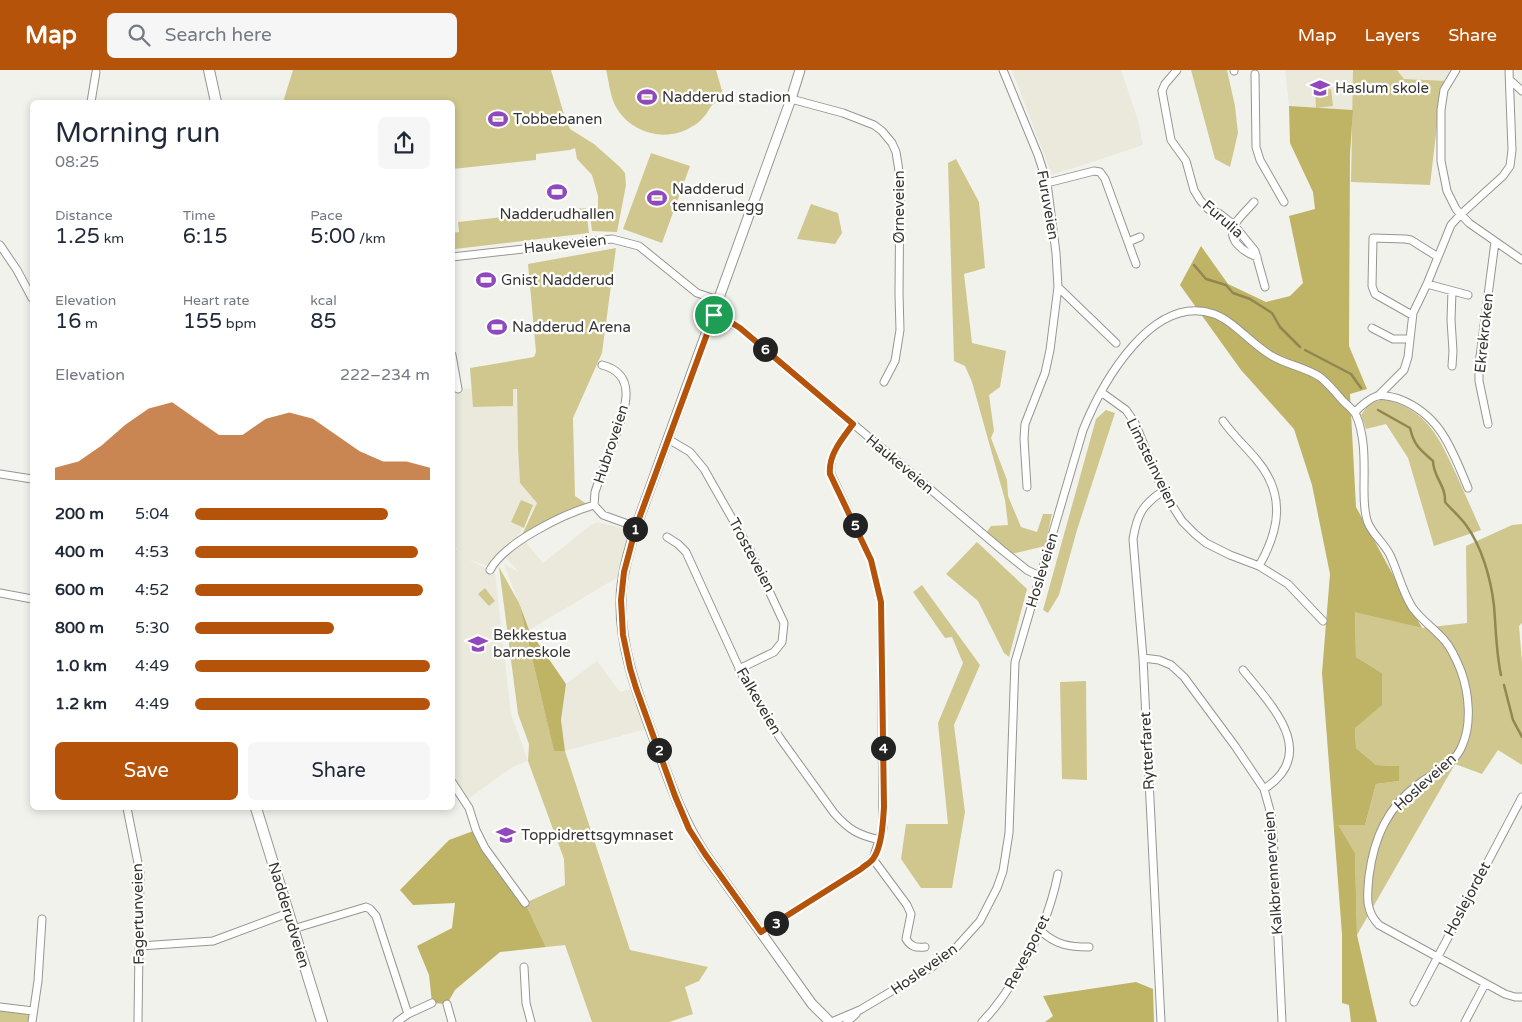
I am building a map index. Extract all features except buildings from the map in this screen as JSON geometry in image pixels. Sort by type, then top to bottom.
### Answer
[{"type":"main road","points":[[209,70],[216,100]]},
{"type":"main road","name":"Nadderudveien","points":[[257,810],[322,1022]]},
{"type":"street","points":[[800,70],[792,100],[636,527],[624,572],[621,600],[623,635],[630,668],[686,823],[705,854],[813,1005],[829,1021]]},
{"type":"street","name":"Furuveien","points":[[1003,70],[1038,155],[1047,183],[1056,253],[1058,287],[1045,373],[1025,424],[1027,488]]},
{"type":"street","name":"Furulia","points":[[1177,70],[1165,84],[1162,91],[1169,136],[1186,160],[1194,190],[1200,200],[1208,208],[1220,214],[1234,225],[1250,244],[1257,257],[1264,287]]},
{"type":"street","points":[[1456,70],[1444,90],[1442,99],[1441,161],[1447,191],[1460,215],[1478,231],[1522,260]]},
{"type":"street","points":[[1378,396],[1404,370],[1408,357],[1412,315],[1451,225],[1503,176],[1510,166],[1512,150],[1509,70]]},
{"type":"street","points":[[92,100],[96,72]]},
{"type":"street","points":[[1255,74],[1256,147],[1260,160],[1284,202]]},
{"type":"street","points":[[1510,80],[1522,91]]},
{"type":"street","name":"Ørneveien","points":[[792,100],[843,113],[874,125],[892,143],[896,152],[900,177],[900,330],[895,362],[884,382]]},
{"type":"street","points":[[1047,183],[1094,171],[1100,172],[1105,179],[1136,264]]},
{"type":"street","points":[[1234,225],[1254,202]]},
{"type":"street","points":[[1128,242],[1140,237]]},
{"type":"street","name":"Haukeveien","points":[[455,257],[612,238],[639,246],[697,293],[718,300]]},
{"type":"street","points":[[1412,315],[1375,294],[1372,286],[1372,238],[1405,238],[1438,257]]},
{"type":"street","name":"Ekrekroken","points":[[1488,424],[1479,381],[1479,364],[1495,242]]},
{"type":"street","points":[[0,245],[17,270],[30,294]]},
{"type":"street","name":"Ekrekroken","points":[[1427,284],[1468,295]]},
{"type":"street","points":[[1058,287],[1116,343]]},
{"type":"street","name":"Ekrekroken","points":[[1452,291],[1450,320],[1454,351],[1452,366]]},
{"type":"street","name":"Hosleveien","points":[[829,1021],[860,1010],[932,967],[953,951],[980,921],[997,888],[1004,871],[1009,833],[1015,662],[1083,430],[1101,392],[1118,364],[1143,337],[1162,321],[1173,315],[1194,311],[1217,315],[1226,320],[1253,344],[1272,356],[1320,378],[1355,412],[1363,443],[1364,502],[1369,524],[1388,552],[1405,594],[1413,608],[1446,642],[1455,657],[1465,684],[1467,716],[1463,745],[1457,755],[1418,784],[1392,810],[1375,844],[1369,882],[1368,911],[1371,918],[1379,925],[1485,984],[1515,998],[1522,997]]},
{"type":"street","name":"Haukeveien","points":[[714,315],[740,328],[1002,550],[1027,570],[1039,576]]},
{"type":"street","points":[[1372,328],[1393,339],[1409,339]]},
{"type":"street","name":"Hubroveien","points":[[594,505],[595,492],[626,406],[624,381],[616,372],[602,365]]},
{"type":"street","points":[[455,372],[458,389]]},
{"type":"street","name":"Limsteinveien","points":[[1101,392],[1126,410],[1135,423],[1163,491],[1182,521],[1206,543],[1259,566],[1288,584],[1323,621]]},
{"type":"street","points":[[1355,412],[1369,400],[1378,396],[1387,396],[1406,402],[1420,410],[1436,424],[1446,438],[1468,488]]},
{"type":"street","points":[[1223,421],[1267,473],[1274,493],[1277,513],[1276,526],[1273,540],[1259,566]]},
{"type":"street","points":[[761,932],[861,869],[873,859],[883,828],[881,602],[871,560],[830,474],[829,465],[838,444],[853,424]]},
{"type":"street","name":"Trosteveien","points":[[668,439],[690,452],[704,470],[750,550],[784,623],[782,642],[774,652],[739,669]]},
{"type":"street","points":[[0,474],[30,479]]},
{"type":"street","name":"Rytterfaret","points":[[1160,1022],[1143,658],[1133,539],[1136,521],[1144,506],[1163,491]]},
{"type":"street","points":[[490,570],[493,563],[506,552],[542,527],[594,505],[603,515],[636,527]]},
{"type":"street","name":"Falkeveien","points":[[667,537],[686,552],[739,669],[780,738],[834,813],[852,831],[880,840]]},
{"type":"street","points":[[0,593],[30,599]]},
{"type":"street","name":"Kalkbrennerveien","points":[[1143,658],[1159,660],[1171,665],[1184,677],[1264,790],[1271,814],[1273,834],[1282,1022]]},
{"type":"street","points":[[1243,670],[1274,709],[1288,735],[1289,746],[1286,768],[1275,782],[1264,790]]},
{"type":"street","points":[[455,787],[468,808],[485,848],[524,903]]},
{"type":"street","name":"Hoslejordet","points":[[1414,1002],[1436,957],[1522,797]]},
{"type":"street","name":"Fagertunveien","points":[[127,810],[140,873],[138,1022]]},
{"type":"street","points":[[873,859],[911,914],[906,939],[910,946],[925,947]]},
{"type":"street","name":"Revesporet","points":[[982,1022],[1005,996],[1041,931],[1058,874]]},
{"type":"street","points":[[293,929],[366,907],[370,909],[376,916],[408,1014]]},
{"type":"street","points":[[140,946],[213,941],[288,913]]},
{"type":"street","points":[[32,1022],[38,981],[42,919]]},
{"type":"street","points":[[1041,931],[1049,938],[1065,946],[1089,947]]},
{"type":"street","points":[[524,967],[526,1003],[531,1022]]},
{"type":"street","points":[[1465,1022],[1485,984]]},
{"type":"street","points":[[397,1022],[408,1014],[432,1003]]},
{"type":"street","points":[[447,1004],[452,1022]]},
{"type":"street","points":[[0,1007],[33,1011]]},
{"type":"street","name":"Hosleveien","points":[[847,1022],[860,1010]]},
{"type":"shaded area","points":[[293,70],[551,70],[570,129],[594,144],[625,173],[626,185],[617,232],[592,231],[589,208],[598,207],[598,196],[592,175],[577,159],[575,148],[536,154],[536,160],[455,169],[455,100],[284,100]]},
{"type":"shaded area","name":"Nadderud stadion","points":[[606,70],[716,70],[725,101],[711,106],[699,122],[683,131],[662,135],[651,133],[631,124],[616,107]]},
{"type":"shaded area","points":[[1012,70],[1121,70],[1138,120],[1143,145],[1052,175]]},
{"type":"shaded area","points":[[1191,70],[1227,70],[1235,106],[1238,133],[1230,167],[1215,159]]},
{"type":"shaded area","name":"Haslum skole","points":[[1285,70],[1353,70],[1353,110],[1289,106]]},
{"type":"shaded area","points":[[1353,70],[1397,70],[1404,79],[1449,81],[1440,100],[1430,185],[1351,182]]},
{"type":"shaded area","points":[[1397,70],[1455,70],[1449,81],[1404,79]]},
{"type":"shaded area","points":[[1331,89],[1333,106],[1316,108],[1315,90]]},
{"type":"shaded area","points":[[1289,106],[1353,110],[1350,154],[1349,346],[1367,389],[1350,394],[1356,507],[1422,628],[1355,612],[1356,657],[1382,673],[1382,705],[1355,728],[1356,748],[1376,765],[1399,766],[1399,781],[1376,784],[1365,825],[1338,825],[1355,853],[1357,935],[1377,1022],[1351,1022],[1349,1005],[1342,1003],[1342,934],[1322,673],[1330,574],[1312,485],[1294,429],[1241,370],[1180,285],[1201,246],[1228,284],[1266,302],[1290,296],[1303,283],[1289,216],[1315,209],[1313,192],[1290,143]]},
{"type":"shaded area","name":"Nadderud tennisanlegg","points":[[651,153],[690,166],[662,243],[623,229]]},
{"type":"shaded area","points":[[956,159],[979,202],[985,268],[964,274],[972,343],[1006,351],[1000,387],[989,395],[994,431],[991,438],[1007,480],[1008,496],[1021,527],[1037,532],[1043,514],[1052,514],[1045,546],[1012,554],[986,533],[991,526],[1008,525],[1005,500],[972,382],[965,366],[954,361],[948,163]]},
{"type":"shaded area","points":[[811,204],[838,213],[842,233],[835,244],[797,239]]},
{"type":"shaded area","points":[[586,208],[589,233],[455,249],[455,233],[459,232],[458,222]]},
{"type":"shaded area","points":[[616,248],[602,353],[573,418],[575,496],[588,505],[521,537],[537,503],[520,483],[517,389],[513,389],[513,406],[473,407],[470,368],[534,357],[536,352],[528,264]]},
{"type":"shaded area","points":[[516,388],[520,483],[537,503],[513,545],[487,566],[468,559],[495,573],[511,714],[528,761],[514,766],[468,799],[455,778],[455,548],[462,555],[455,546],[455,389]]},
{"type":"shaded area","points":[[1382,399],[1397,403],[1410,410],[1430,427],[1438,438],[1457,476],[1481,530],[1434,546],[1408,458],[1386,424],[1366,429],[1361,415],[1368,405]]},
{"type":"shaded area","points":[[1106,410],[1115,413],[1077,530],[1059,595],[1048,613],[1043,610],[1096,419]]},
{"type":"shaded area","points":[[521,500],[533,505],[524,528],[511,522]]},
{"type":"shaded area","points":[[598,522],[633,531],[623,574],[529,630],[504,564],[519,572],[505,557],[526,542],[543,563],[591,525]]},
{"type":"shaded area","points":[[1522,524],[1522,623],[1519,626],[1522,662],[1522,765],[1498,750],[1482,774],[1455,764],[1357,935],[1355,853],[1337,825],[1365,825],[1376,784],[1399,781],[1398,766],[1376,765],[1356,748],[1355,728],[1382,673],[1356,657],[1355,611],[1422,628],[1467,623],[1466,546],[1512,525]]},
{"type":"shaded area","points":[[977,542],[1027,589],[1009,657],[1004,653],[978,601],[946,574]]},
{"type":"shaded area","points":[[499,567],[519,603],[554,750],[565,751],[630,950],[708,967],[699,981],[685,987],[693,1014],[669,1022],[592,1022],[565,945],[546,947],[525,903],[565,885],[564,859],[528,761],[529,744],[518,714]]},
{"type":"shaded area","points":[[922,585],[980,665],[954,725],[965,812],[952,888],[921,888],[901,859],[906,824],[948,824],[938,723],[963,663],[952,637],[945,638],[913,592]]},
{"type":"shaded area","points":[[485,588],[495,601],[489,606],[478,594]]},
{"type":"shaded area","points":[[519,603],[529,630],[566,684],[561,720],[565,751],[554,751]]},
{"type":"shaded area","points":[[597,661],[620,692],[630,689],[646,729],[565,751],[561,720],[566,684]]},
{"type":"shaded area","points":[[1086,681],[1087,780],[1062,779],[1060,682]]},
{"type":"shaded area","points":[[476,830],[525,903],[546,947],[500,952],[455,990],[447,1004],[432,1003],[429,975],[417,946],[452,928],[455,903],[413,905],[400,890],[449,840]]},
{"type":"shaded area","points":[[1136,982],[1153,989],[1154,1022],[1045,1022],[1053,1016],[1043,996]]},
{"type":"shaded area","points":[[0,1010],[33,1015],[32,1022],[0,1022]]},
{"type":"waterway","points":[[1194,265],[1206,279],[1226,285],[1233,293],[1250,299],[1272,313],[1280,327],[1300,347]]},
{"type":"waterway","points":[[1305,350],[1351,374],[1361,388]]},
{"type":"waterway","points":[[1378,410],[1410,428],[1413,439],[1433,461],[1435,472],[1444,491],[1445,502],[1466,525],[1477,543],[1485,564],[1493,596],[1501,675]]},
{"type":"waterway","points":[[1504,685],[1513,720],[1522,737]]},
{"type":"place","name":"Haslum skole","points":[[1320,88]]},
{"type":"place","name":"Nadderud stadion","points":[[647,97]]},
{"type":"place","name":"Tobbebanen","points":[[498,119]]},
{"type":"place","name":"Nadderudhallen","points":[[557,192]]},
{"type":"place","name":"Nadderud tennisanlegg","points":[[657,198]]},
{"type":"place","name":"Gnist Nadderud","points":[[486,280]]},
{"type":"place","name":"Nadderud Arena","points":[[497,327]]},
{"type":"place","name":"Bekkestua barneskole","points":[[478,644]]},
{"type":"place","name":"Toppidrettsgymnaset","points":[[506,835]]},
{"type":"route","points":[[714,315],[740,328],[853,424],[838,444],[829,465],[830,474],[871,560],[881,602],[884,807],[883,828],[877,849],[873,859],[861,869],[761,932],[689,829],[636,688],[623,635],[621,600],[628,551],[714,315]]}]
